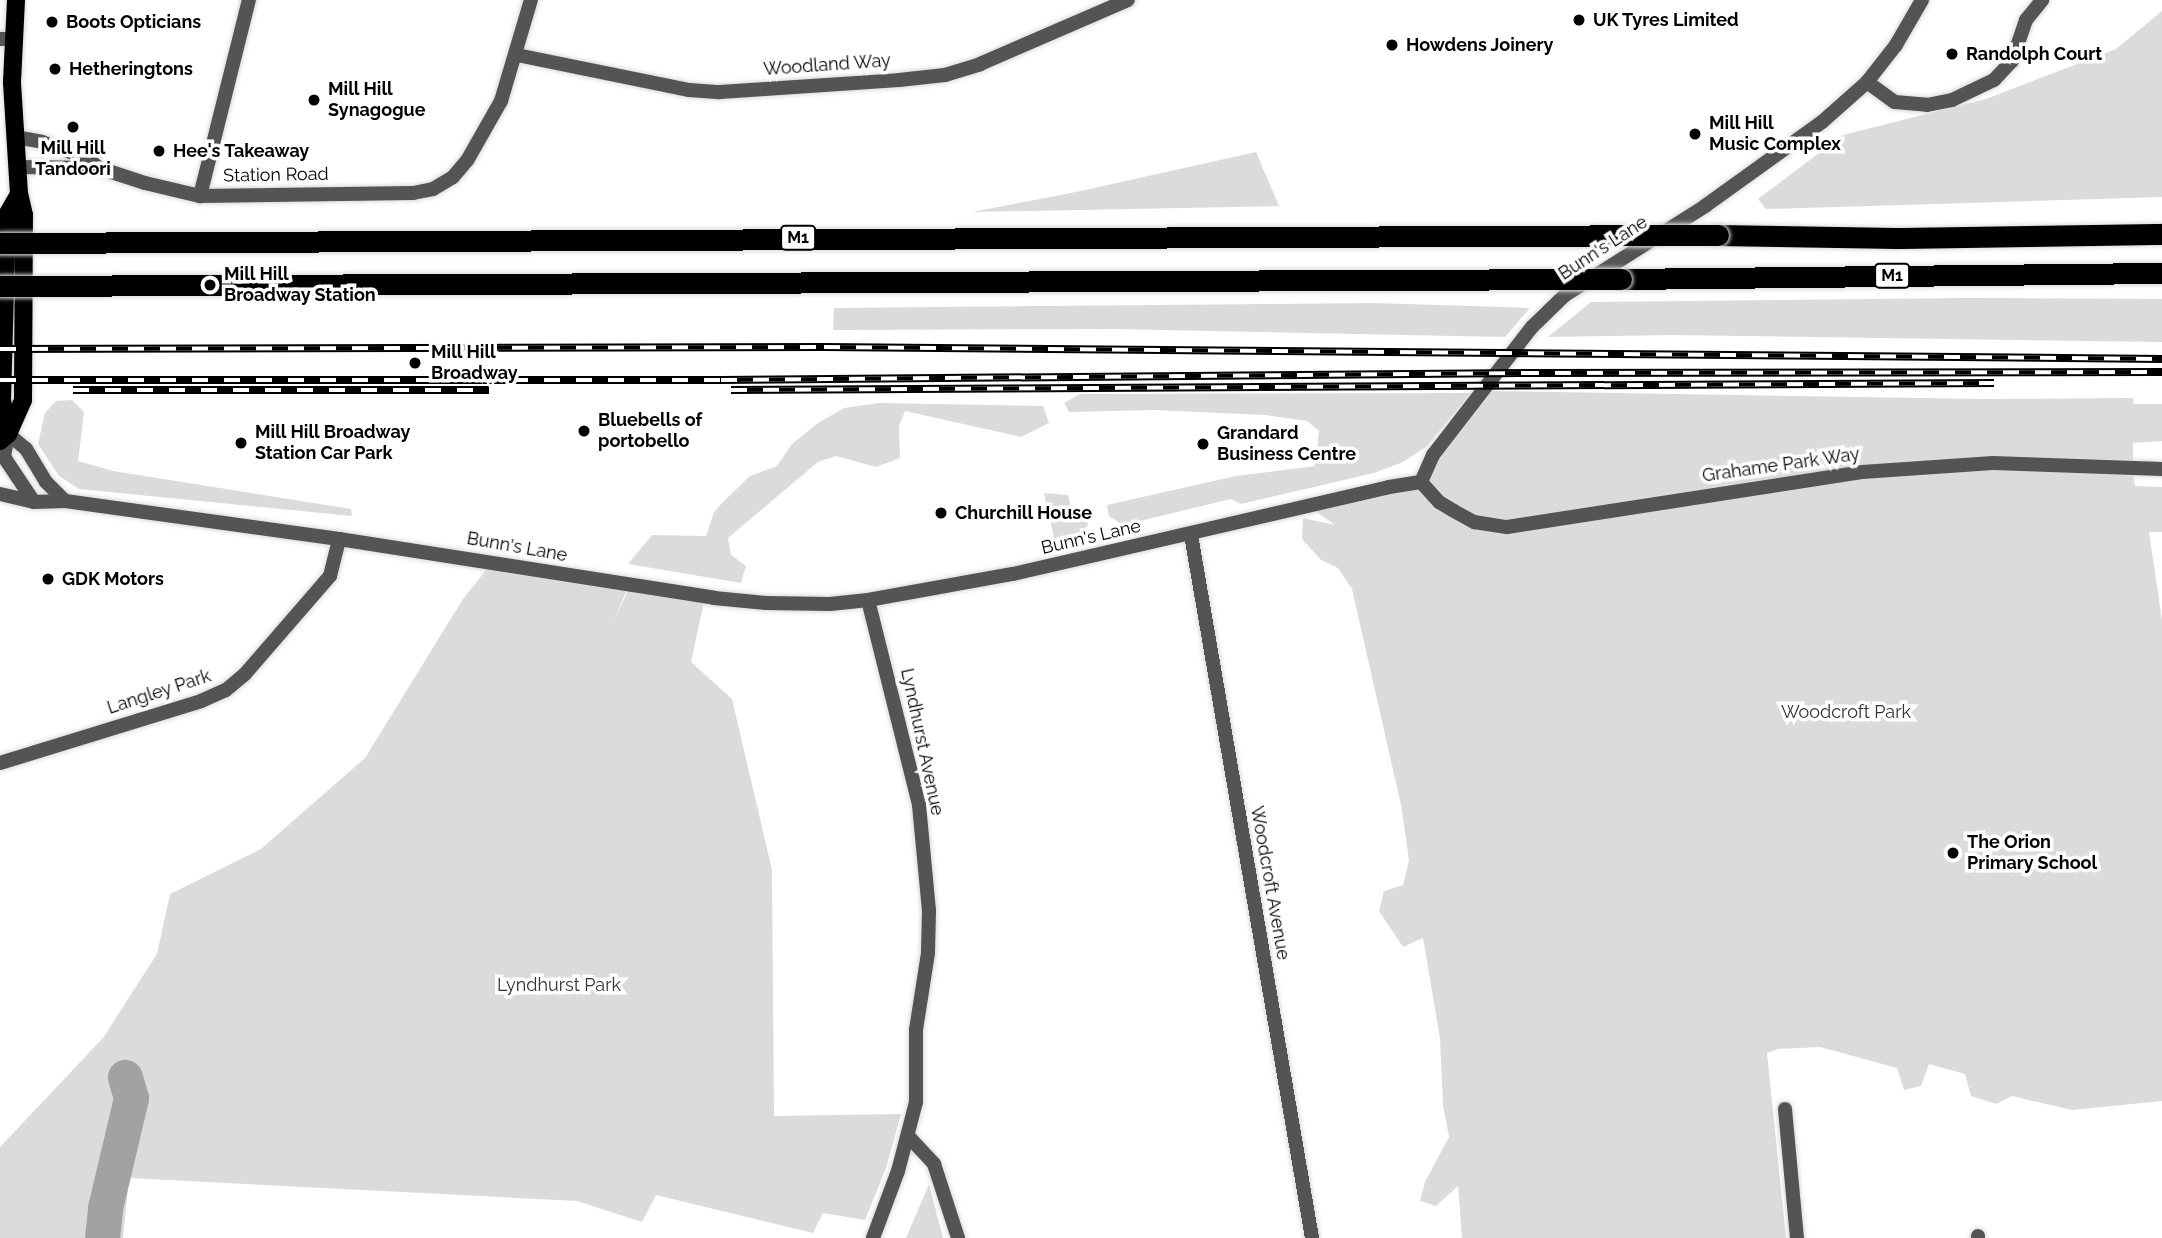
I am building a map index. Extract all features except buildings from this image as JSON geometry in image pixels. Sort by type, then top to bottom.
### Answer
[{"type":"highway","name":"M1","points":[[0,243],[1718,235],[1896,238],[2162,234]]},
{"type":"highway","name":"M1","points":[[0,286],[2162,274]]},
{"type":"main road","points":[[3,436],[23,400],[24,215],[19,194],[7,39],[16,0]]},
{"type":"street","points":[[200,196],[249,0]]},
{"type":"street","points":[[517,55],[531,0]]},
{"type":"street","name":"Woodland Way","points":[[517,55],[689,90],[720,92],[899,80],[945,75],[980,64],[1128,0]]},
{"type":"street","name":"Bunn's Lane","points":[[0,494],[34,502],[65,501],[339,539],[714,598],[766,603],[869,600],[1013,574],[1191,535],[1389,487],[1421,482],[1433,455],[1532,327],[1565,295],[1764,165],[1822,122],[1867,82],[1896,45],[1923,0]]},
{"type":"street","points":[[1867,82],[1895,102],[1927,105],[1963,95],[1994,80],[2012,61],[2026,20],[2042,0]]},
{"type":"street","name":"Station Road","points":[[17,167],[99,168],[145,183],[200,196],[413,193],[433,189],[453,177],[468,159],[501,101],[517,55]]},
{"type":"street","name":"Station Road","points":[[15,138],[42,142],[87,158],[99,168]]},
{"type":"street","points":[[3,436],[26,449],[46,482],[65,501]]},
{"type":"street","points":[[3,436],[4,457],[34,502]]},
{"type":"street","name":"Grahame Park Way","points":[[1421,482],[1439,502],[1474,522],[1507,527],[1862,472],[1993,463],[2162,469]]},
{"type":"street","name":"Woodcroft Avenue","points":[[1191,535],[1312,1238]]},
{"type":"street","name":"Langley Park","points":[[0,763],[201,701],[226,690],[245,674],[330,576],[339,539]]},
{"type":"street","name":"Lyndhurst Avenue","points":[[869,600],[919,805],[928,898],[928,953],[916,1030],[916,1102],[909,1137],[873,1238]]},
{"type":"street","points":[[1785,1109],[1797,1238]]},
{"type":"street","points":[[909,1137],[934,1164],[957,1238]]},
{"type":"green space","points":[[2162,11],[2162,197],[1766,209],[1758,199],[1843,135],[1986,99],[2116,49]]},
{"type":"green space","points":[[1256,152],[1279,206],[972,212],[1076,192]]},
{"type":"green space","points":[[2162,299],[2162,342],[1673,335],[1548,337],[1591,302]]},
{"type":"green space","points":[[1373,303],[1530,308],[1505,337],[1112,329],[833,330],[834,308]]},
{"type":"green space","name":"Woodcroft Park","points":[[1489,391],[1985,399],[2133,398],[2134,404],[2162,404],[2162,441],[2133,443],[2133,474],[2135,486],[2162,487],[2162,532],[2149,532],[2162,620],[2162,1101],[2072,1110],[2012,1096],[1996,1104],[1971,1096],[1965,1074],[1929,1064],[1921,1086],[1904,1090],[1897,1068],[1820,1047],[1778,1049],[1767,1053],[1786,1238],[1462,1238],[1458,1186],[1436,1206],[1420,1201],[1425,1182],[1449,1137],[1443,1105],[1440,1038],[1423,938],[1403,947],[1379,911],[1384,891],[1403,885],[1409,860],[1401,805],[1352,589],[1338,568],[1321,560],[1302,539],[1303,518],[1335,525],[1308,506],[1421,482]]},
{"type":"green space","points":[[1471,393],[1426,447],[1403,462],[1374,473],[1241,504],[1231,499],[1123,525],[1109,516],[1107,505],[1236,476],[1315,466],[1319,431],[1307,421],[1265,415],[1155,410],[1069,412],[1064,403],[1080,394]]},
{"type":"green space","points":[[72,400],[84,412],[78,461],[113,471],[351,509],[352,516],[79,489],[59,476],[38,444],[45,413],[56,401]]},
{"type":"green space","points":[[879,403],[1043,406],[1049,423],[1021,437],[905,411],[899,426],[900,458],[876,467],[836,456],[818,462],[728,538],[731,555],[746,566],[741,583],[628,564],[652,535],[706,536],[714,512],[723,502],[750,476],[777,466],[792,444],[818,423],[844,408]]},
{"type":"green space","points":[[1044,493],[1068,495],[1074,519],[1090,517],[1084,535],[1055,542]]},
{"type":"green space","name":"Lyndhurst Park","points":[[490,565],[629,585],[614,620],[631,585],[705,597],[691,662],[732,699],[772,870],[774,1116],[901,1114],[886,1168],[865,1220],[823,1213],[813,1233],[656,1195],[642,1222],[577,1201],[129,1178],[123,1238],[0,1238],[0,1147],[103,1038],[157,954],[170,894],[261,849],[365,758],[463,599]]},
{"type":"green space","points":[[929,1184],[943,1238],[906,1238]]},
{"type":"waterway","points":[[102,1238],[105,1208],[131,1098],[125,1077]]},
{"type":"railway","points":[[0,349],[824,347],[2162,359]]},
{"type":"railway","points":[[0,380],[721,380],[1523,373],[2162,372]]},
{"type":"railway","points":[[731,390],[1994,383]]},
{"type":"railway","points":[[73,390],[489,390]]},
{"type":"place","name":"UK Tyres Limited","points":[[1579,20]]},
{"type":"place","name":"Boots Opticians","points":[[52,22]]},
{"type":"place","name":"Howdens Joinery","points":[[1392,45]]},
{"type":"place","name":"Randolph Court","points":[[1952,54]]},
{"type":"place","name":"Hetheringtons","points":[[55,69]]},
{"type":"place","name":"Mill Hill Synagogue","points":[[314,100]]},
{"type":"place","name":"Mill Hill Tandoori","points":[[73,127]]},
{"type":"place","name":"Mill Hill Music Complex","points":[[1695,134]]},
{"type":"place","name":"Hee's Takeaway","points":[[159,151]]},
{"type":"place","name":"Mill Hill Broadway Station","points":[[210,285]]},
{"type":"place","name":"Mill Hill Broadway","points":[[415,363]]},
{"type":"place","name":"Bluebells of portobello","points":[[584,431]]},
{"type":"place","name":"Mill Hill Broadway Station Car Park","points":[[241,443]]},
{"type":"place","name":"Grandard Business Centre","points":[[1203,444]]},
{"type":"place","name":"Churchill House","points":[[941,513]]},
{"type":"place","name":"GDK Motors","points":[[48,579]]},
{"type":"place","name":"The Orion Primary School","points":[[1953,853]]}]
